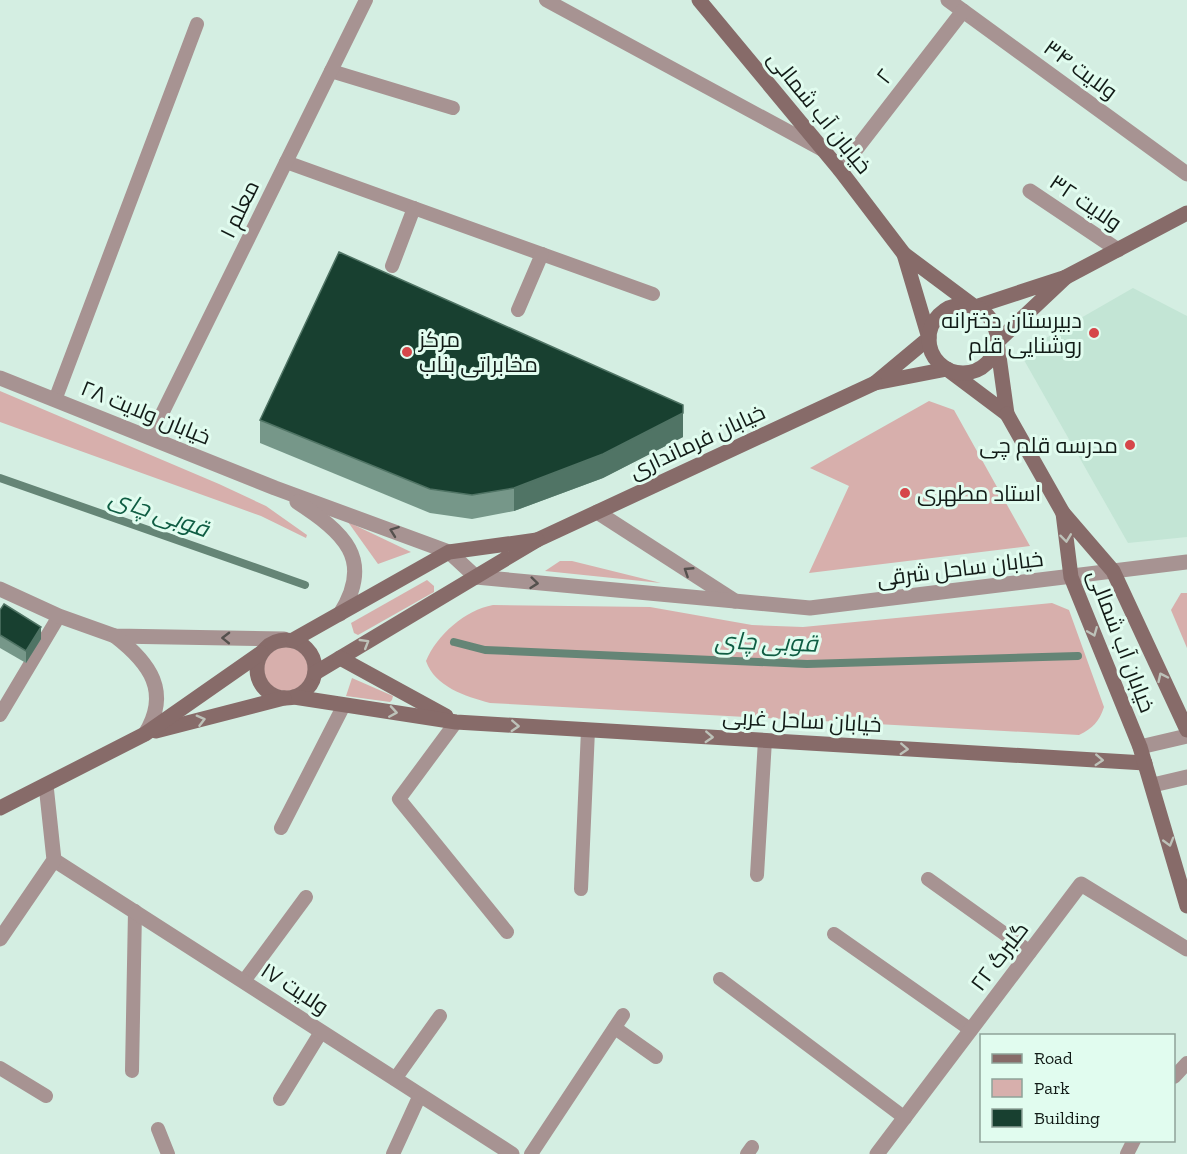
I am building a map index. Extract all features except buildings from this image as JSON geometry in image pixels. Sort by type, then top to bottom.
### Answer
[{"type":"main road","name":"خیابان آب شمالی","points":[[699,0],[825,151],[904,254],[975,307]]},
{"type":"main road","points":[[975,307],[1066,277],[1187,213]]},
{"type":"main road","name":"خیابان آب شمالی","points":[[904,254],[929,338]]},
{"type":"main road","points":[[997,342],[992,321],[975,307],[966,305],[947,308],[934,321],[929,338],[933,356],[947,369],[967,373],[978,369],[987,362],[997,342],[1066,277]]},
{"type":"main road","name":"خیابان فرمانداری","points":[[876,383],[929,338]]},
{"type":"main road","name":"خیابان آب شمالی","points":[[997,342],[1007,414],[1063,513],[1113,571],[1187,730]]},
{"type":"main road","name":"خیابان آب شمالی","points":[[947,369],[1007,414]]},
{"type":"main road","name":"خیابان فرمانداری","points":[[315,673],[537,540],[876,383],[947,369]]},
{"type":"main road","name":"خیابان آب شمالی","points":[[1063,513],[1071,577],[1140,747],[1187,906]]},
{"type":"main road","name":"خیابان فرمانداری","points":[[289,640],[449,552],[537,540]]},
{"type":"main road","points":[[0,808],[145,734],[261,653],[267,646],[289,640],[301,644],[312,656],[315,673],[308,688],[290,697],[145,734]]},
{"type":"main road","points":[[261,653],[258,661],[259,679],[269,693],[290,697]]},
{"type":"main road","name":"خیابان ساحل غربی","points":[[340,658],[456,722]]},
{"type":"main road","name":"خیابان ساحل غربی","points":[[290,697],[456,722],[1145,763]]},
{"type":"street","name":"ولایت ۳۴","points":[[948,0],[1187,174]]},
{"type":"street","name":"۲","points":[[840,170],[963,11]]},
{"type":"street","name":"ولایت ۳۲","points":[[1030,191],[1118,250]]},
{"type":"street","name":"خیابان ولایت ۲۸","points":[[0,378],[275,488],[449,552]]},
{"type":"street","name":"خیابان ولایت ۲۸","points":[[275,488],[330,524],[346,540],[354,561],[354,584],[351,597],[340,614]]},
{"type":"street","name":"خیابان ساحل شرقی","points":[[597,512],[738,603]]},
{"type":"street","points":[[449,552],[476,577]]},
{"type":"street","name":"خیابان ساحل شرقی","points":[[476,577],[810,608],[1187,562]]},
{"type":"street","points":[[0,589],[59,616],[115,636],[289,640]]},
{"type":"street","points":[[115,636],[135,652],[149,670],[157,690],[156,717],[145,734]]},
{"type":"street","name":"خیابان آب شمالی","points":[[1140,747],[1187,736]]},
{"type":"street","points":[[1153,785],[1187,777]]},
{"type":"street","points":[[0,939],[54,860],[46,785]]},
{"type":"street","name":"ولایت ۱۷","points":[[54,860],[512,1154]]},
{"type":"street","name":"گلبرگ ۲۲","points":[[877,1154],[1081,884],[1187,950]]},
{"type":"lane","name":"معلم ۱","points":[[150,438],[366,0]]},
{"type":"lane","points":[[546,0],[825,151]]},
{"type":"lane","points":[[55,400],[197,24]]},
{"type":"lane","points":[[331,71],[453,108]]},
{"type":"lane","points":[[286,162],[653,294]]},
{"type":"lane","points":[[392,266],[414,208]]},
{"type":"lane","points":[[518,310],[542,254]]},
{"type":"lane","points":[[0,715],[59,616]]},
{"type":"lane","points":[[281,828],[344,705]]},
{"type":"lane","points":[[456,722],[399,799],[507,932]]},
{"type":"lane","points":[[581,889],[588,730]]},
{"type":"lane","points":[[757,875],[765,740]]},
{"type":"lane","points":[[928,879],[1030,952]]},
{"type":"lane","points":[[243,981],[306,897]]},
{"type":"lane","points":[[132,1071],[135,911]]},
{"type":"lane","points":[[834,934],[971,1030]]},
{"type":"lane","points":[[720,979],[904,1118]]},
{"type":"lane","points":[[531,1154],[623,1015]]},
{"type":"lane","points":[[395,1079],[440,1016]]},
{"type":"lane","points":[[615,1028],[656,1057]]},
{"type":"lane","points":[[280,1099],[321,1032]]},
{"type":"lane","points":[[1175,1075],[1187,1063]]},
{"type":"lane","points":[[0,1068],[46,1096]]},
{"type":"lane","points":[[393,1154],[420,1095]]},
{"type":"lane","points":[[158,1129],[168,1154]]},
{"type":"shaded area","name":"مدرسه قلم چی","points":[[1133,288],[1187,316],[1187,537],[1128,543],[1020,353]]},
{"type":"green space","points":[[0,391],[266,506],[307,535],[306,538],[261,516],[0,422]]},
{"type":"green space","points":[[929,401],[954,410],[1030,546],[809,573],[849,486],[810,468]]},
{"type":"green space","points":[[348,522],[411,552],[378,564]]},
{"type":"green space","points":[[560,561],[572,561],[661,583],[545,571]]},
{"type":"green space","points":[[427,580],[434,586],[434,592],[358,635],[354,633],[351,623]]},
{"type":"green space","points":[[1181,593],[1187,593],[1187,648],[1171,610]]},
{"type":"green space","points":[[1052,603],[1069,610],[1104,707],[1095,724],[1079,735],[490,703],[461,693],[444,684],[436,678],[426,661],[437,642],[453,625],[472,612],[493,605],[650,607],[752,625],[803,627]]},
{"type":"green space","points":[[286,647],[295,648],[302,653],[307,660],[307,678],[302,685],[295,690],[286,691],[277,690],[270,685],[265,678],[264,669],[265,660],[270,653],[277,648]]},
{"type":"green space","points":[[352,678],[393,696],[392,700],[390,702],[346,696]]},
{"type":"waterway","name":"قوبی چای","points":[[0,478],[305,585]]},
{"type":"waterway","name":"قوبی چای","points":[[454,642],[485,650],[807,664],[1078,656]]},
{"type":"place","name":"دبیرستان دخترانه روشنایی قلم","points":[[1094,333]]},
{"type":"place","name":"مرکز مخابراتی بناب","points":[[407,352]]},
{"type":"place","name":"مدرسه قلم چی","points":[[1130,445]]},
{"type":"place","name":"استاد مطهری","points":[[905,493]]}]
